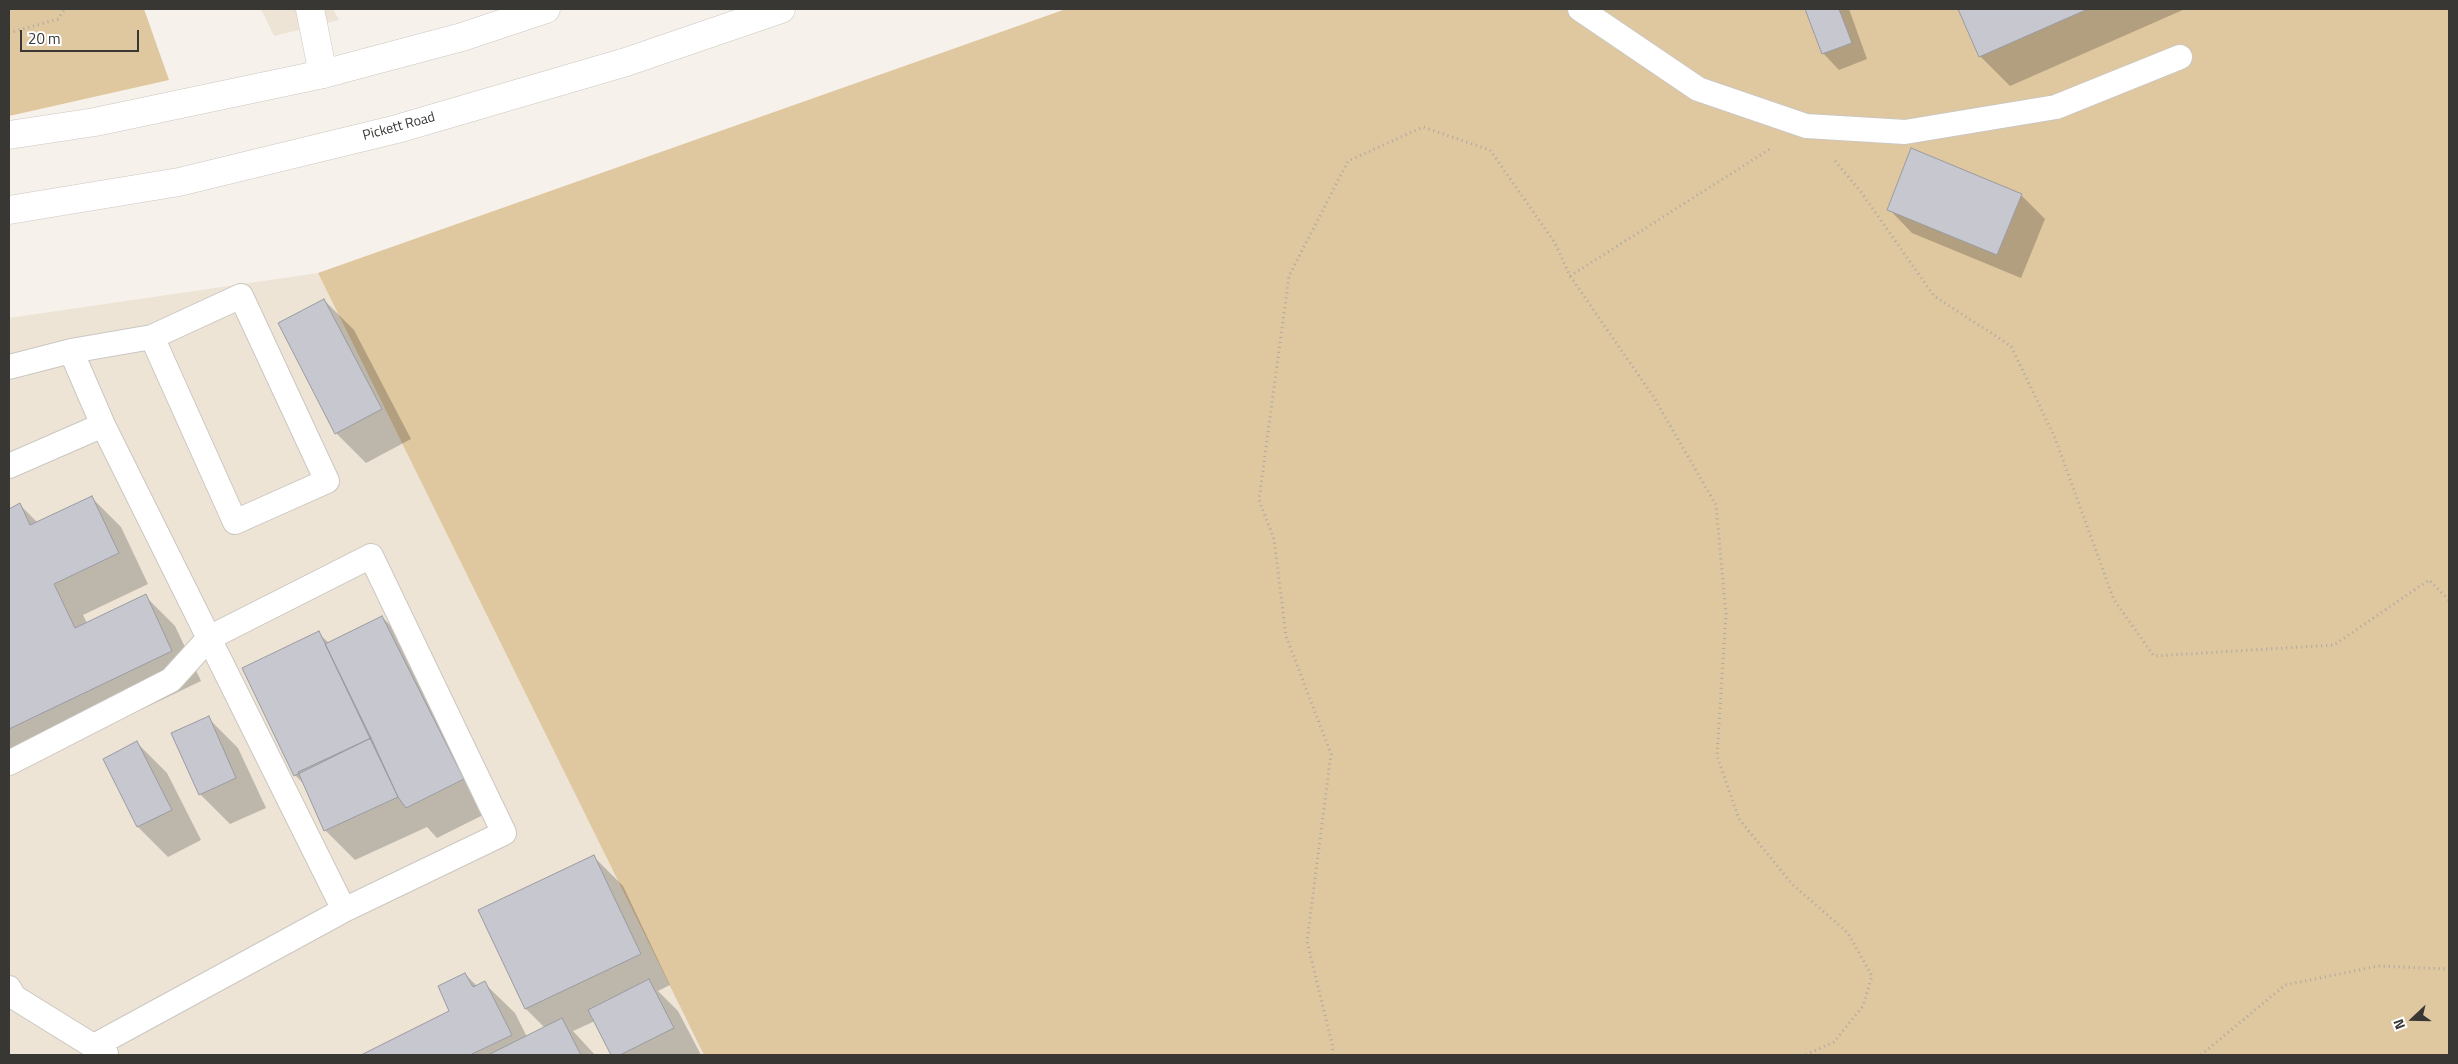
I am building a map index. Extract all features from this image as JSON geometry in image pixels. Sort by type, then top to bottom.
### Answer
[{"type":"main road","points":[[310,9],[323,74]]},
{"type":"main road","points":[[9,135],[95,122],[323,74],[462,37],[546,9]]},
{"type":"main road","name":"Pickett Road","points":[[9,210],[179,182],[397,129],[626,62],[781,9]]},
{"type":"lane","points":[[1580,9],[1698,89],[1806,126],[1905,132],[2056,107],[2180,57]]},
{"type":"lane","points":[[9,367],[71,351],[152,337],[242,296],[327,481],[236,522],[152,337]]},
{"type":"lane","points":[[71,351],[103,425],[344,910]]},
{"type":"lane","points":[[9,466],[103,425]]},
{"type":"lane","points":[[9,763],[171,680],[209,638],[371,556],[504,833],[344,910],[101,1051],[14,996],[9,988]]},
{"type":"path","points":[[9,33],[58,19],[65,9]]},
{"type":"path","points":[[1570,276],[1806,126],[1861,192],[1934,296],[2011,346],[2055,438],[2114,600],[2154,656],[2334,644],[2429,580],[2449,600]]},
{"type":"path","points":[[1332,1055],[1333,1048],[1307,941],[1331,754],[1286,636],[1274,539],[1259,500],[1290,276],[1348,161],[1423,127],[1490,150],[1555,243],[1570,276],[1653,396],[1716,505],[1726,614],[1717,756],[1739,818],[1792,884],[1848,933],[1872,976],[1863,1006],[1834,1042],[1805,1055]]},
{"type":"path","points":[[2201,1055],[2286,985],[2378,966],[2449,969]]},
{"type":"shaded area","points":[[9,9],[144,9],[169,80],[9,116]]},
{"type":"shaded area","points":[[261,9],[333,9],[339,20],[274,36]]},
{"type":"shaded area","points":[[1066,9],[2449,9],[2449,1055],[704,1055],[318,273]]},
{"type":"shaded area","points":[[318,273],[704,1055],[9,1055],[9,318]]},
{"type":"building","points":[[1805,9],[1839,9],[1852,43],[1822,54]]},
{"type":"building","points":[[1958,9],[2088,9],[1979,57]]},
{"type":"building","points":[[1911,148],[2022,194],[1997,255],[1887,210]]},
{"type":"building","points":[[324,299],[382,409],[335,434],[278,323]]},
{"type":"building","points":[[92,496],[119,553],[54,584],[75,628],[146,594],[172,651],[9,729],[9,509],[20,503],[30,525]]},
{"type":"building","points":[[382,616],[464,779],[406,808],[398,797],[325,644]]},
{"type":"building","points":[[319,631],[371,738],[294,776],[242,668]]},
{"type":"building","points":[[209,716],[236,778],[199,795],[171,733]]},
{"type":"building","points":[[371,738],[398,797],[324,831],[298,772]]},
{"type":"building","points":[[137,741],[172,810],[137,827],[103,759]]},
{"type":"building","points":[[594,855],[641,954],[525,1009],[478,910]]},
{"type":"building","points":[[465,973],[473,987],[485,981],[512,1035],[470,1055],[361,1055],[449,1011],[438,986]]},
{"type":"building","points":[[649,979],[674,1028],[620,1055],[611,1055],[588,1010]]},
{"type":"building","points":[[562,1018],[581,1055],[488,1055]]}]
